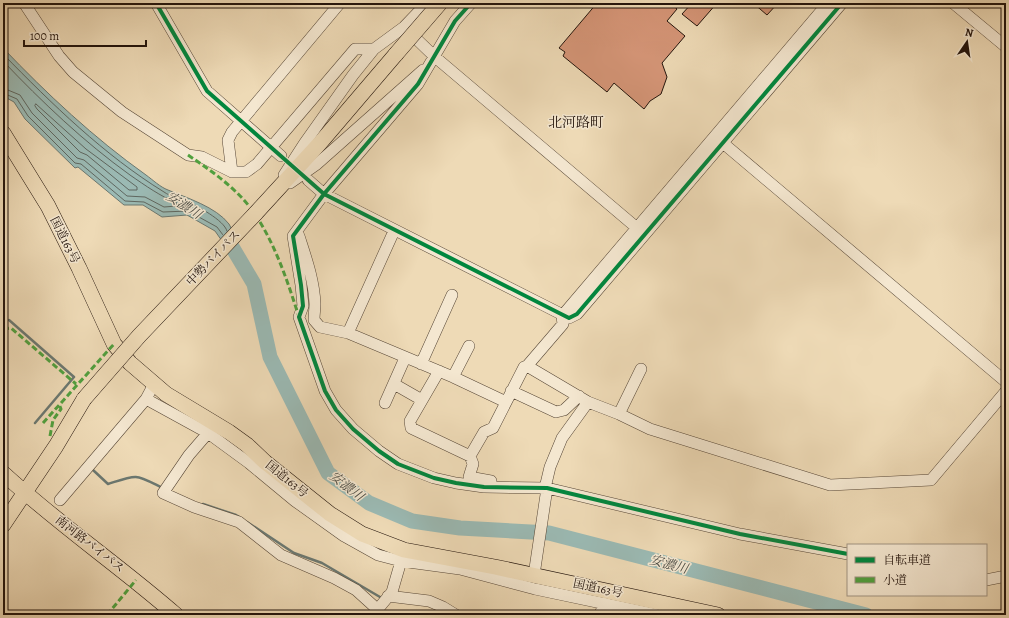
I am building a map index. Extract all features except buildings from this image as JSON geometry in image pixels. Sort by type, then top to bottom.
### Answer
[{"type":"highway","name":"中勢バイパス","points":[[3,525],[56,446],[84,399],[139,336],[320,143],[440,3]]},
{"type":"highway","name":"国道163号","points":[[3,133],[51,213],[79,268],[114,344],[130,364],[180,403],[229,432],[330,514],[362,534],[404,550],[530,571],[718,615]]},
{"type":"highway","name":"南河路バイパス","points":[[3,474],[24,493],[136,580],[176,615]]},
{"type":"street","points":[[24,3],[59,56],[73,72],[94,91],[122,112],[188,155],[202,157],[232,172],[246,172],[257,164],[355,49],[374,49]]},
{"type":"street","points":[[156,3],[207,91],[281,156]]},
{"type":"street","points":[[232,172],[228,140],[241,121],[340,3]]},
{"type":"street","points":[[271,196],[304,144],[353,75],[374,49],[404,27],[427,3]]},
{"type":"street","points":[[471,3],[455,21],[418,84],[324,194],[292,236],[302,285],[303,306],[299,317],[325,391],[343,418],[379,451],[398,464],[434,478],[484,487],[517,489],[530,487]]},
{"type":"street","points":[[308,180],[324,194],[394,231],[562,316],[569,318],[577,314],[828,3]]},
{"type":"street","points":[[470,456],[484,432],[493,428],[524,367],[528,366],[563,324],[562,316],[637,228],[842,3]]},
{"type":"street","points":[[954,3],[1006,47]]},
{"type":"street","points":[[404,27],[431,61],[637,228]]},
{"type":"street","points":[[271,196],[317,164],[431,61]]},
{"type":"street","points":[[718,140],[1006,382]]},
{"type":"street","points":[[297,230],[309,264],[315,304],[314,320],[320,327],[348,332],[405,358],[453,377],[506,402]]},
{"type":"street","points":[[348,332],[394,231]]},
{"type":"street","points":[[421,364],[452,295]]},
{"type":"street","points":[[453,377],[469,346]]},
{"type":"street","points":[[385,403],[405,358]]},
{"type":"street","points":[[528,366],[584,399],[619,414],[650,430],[830,485],[931,480],[1006,391]]},
{"type":"street","points":[[619,414],[641,368]]},
{"type":"street","points":[[439,371],[410,421],[411,428],[470,456],[473,464],[469,477],[546,490],[740,534],[847,554]]},
{"type":"street","points":[[60,500],[146,399],[154,384]]},
{"type":"street","points":[[394,384],[422,400]]},
{"type":"street","points":[[511,391],[556,412],[564,410],[584,399]]},
{"type":"street","points":[[146,399],[208,433],[249,463],[295,501],[344,536],[378,555],[400,561],[460,569],[535,589],[658,615]]},
{"type":"street","points":[[584,399],[562,438],[550,467],[530,571],[522,578],[591,596],[599,602],[600,615]]},
{"type":"street","points":[[208,433],[189,455],[164,490],[194,507],[239,522],[281,555],[334,578],[356,590],[375,612],[394,586],[400,561]]},
{"type":"street","points":[[987,580],[1006,576]]},
{"type":"street","points":[[388,596],[429,601],[456,615]]},
{"type":"water","points":[[3,48],[72,115],[127,161],[162,187],[209,208],[223,218],[229,224],[233,233],[241,268],[215,231],[187,215],[162,217],[143,205],[124,205],[78,167],[75,168],[25,119],[14,102],[3,96]]},
{"type":"waterway","name":"安濃川","points":[[228,240],[254,284],[270,357],[328,473],[369,503],[412,521],[460,528],[549,533],[866,615]]},
{"type":"waterway","points":[[9,320],[74,377],[35,423]]},
{"type":"waterway","points":[[93,470],[108,484],[126,478],[136,477],[147,480],[163,488]]},
{"type":"waterway","points":[[203,504],[241,518]]},
{"type":"waterway","points":[[247,522],[294,553],[322,563],[380,597]]},
{"type":"marked path","points":[[188,155],[228,185],[249,206]]},
{"type":"marked path","points":[[260,222],[287,280],[299,317]]},
{"type":"marked path","points":[[3,329],[11,328],[76,384]]},
{"type":"marked path","points":[[43,423],[114,344]]},
{"type":"marked path","points":[[50,436],[53,420],[61,409],[59,404]]},
{"type":"marked path","points":[[107,615],[136,580]]},
{"type":"cycle path","points":[[156,3],[207,91],[324,194],[569,318],[577,314],[842,3]]},
{"type":"cycle path","points":[[471,3],[455,21],[418,84],[324,194],[293,236],[303,306],[299,317],[325,391],[336,410],[353,429],[379,451],[398,464],[434,478],[484,487],[547,488],[740,534],[847,554]]},
{"type":"district","name":"北河路町","points":[[576,122]]}]
